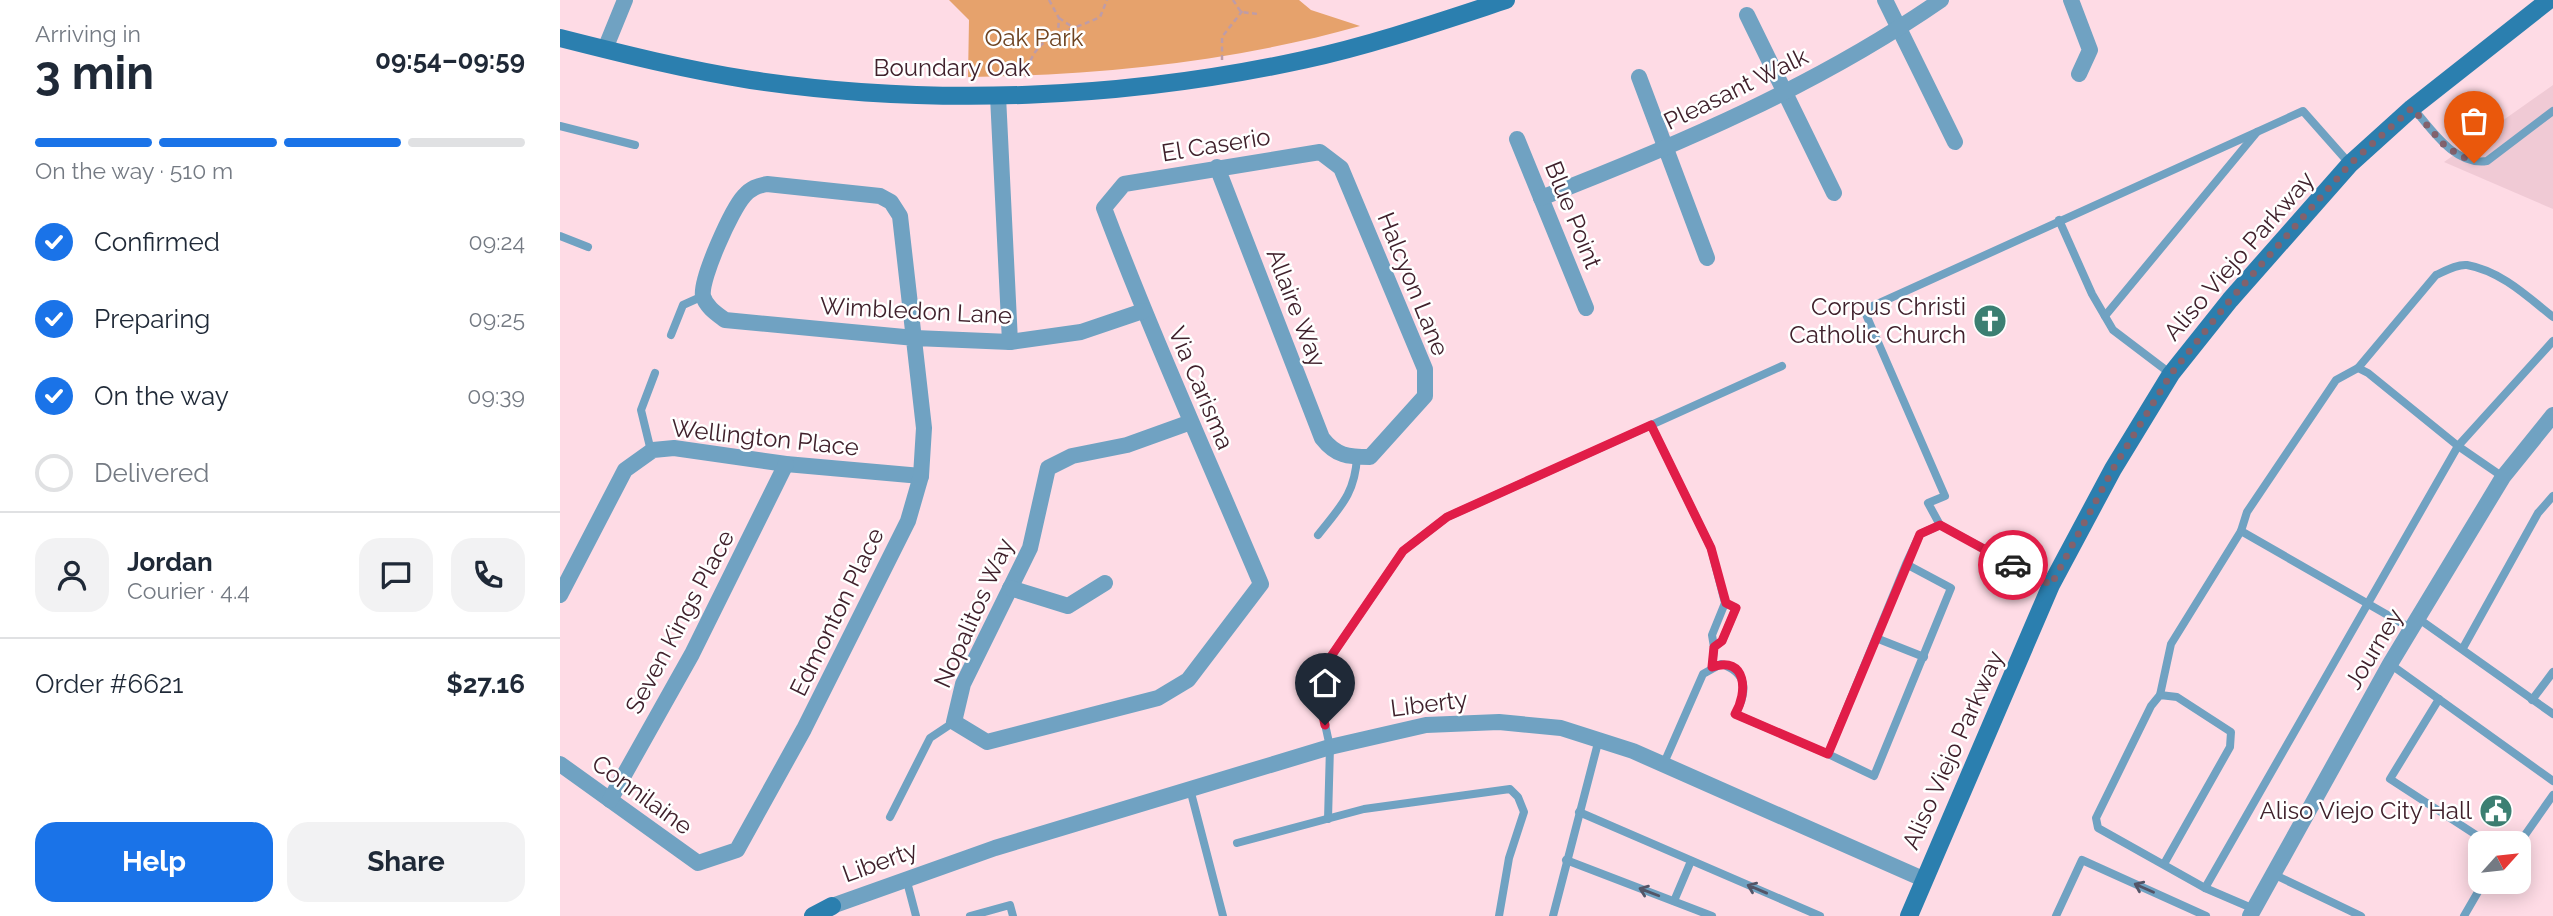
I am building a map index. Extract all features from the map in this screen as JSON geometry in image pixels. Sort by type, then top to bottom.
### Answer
[{"type":"main road","name":"Boundary Oak","points":[[560,38],[750,79],[863,92],[998,96],[1171,84],[1283,64],[1413,30],[1506,0]]},
{"type":"main road","name":"Aliso Viejo Parkway","points":[[1909,916],[2051,585],[2113,469],[2171,374],[2230,300],[2350,164],[2412,108],[2549,0]]},
{"type":"main road","name":"Liberty","points":[[813,916],[832,906]]},
{"type":"street","points":[[605,49],[625,0]]},
{"type":"street","points":[[1885,0],[1955,142]]},
{"type":"street","name":"Pleasant Walk","points":[[1541,198],[1667,149],[1786,92],[1900,29],[1941,0]]},
{"type":"street","points":[[2071,0],[2091,50],[2079,75]]},
{"type":"street","points":[[1747,15],[1834,193]]},
{"type":"street","points":[[1639,78],[1707,258]]},
{"type":"street","points":[[998,96],[1010,342]]},
{"type":"street","name":"Blue Point","points":[[1517,139],[1586,308]]},
{"type":"street","name":"El Caserio","points":[[1104,208],[1124,184],[1217,167],[1320,152],[1341,168]]},
{"type":"street","name":"Allaire Way","points":[[1217,167],[1322,438],[1331,449],[1350,457]]},
{"type":"street","name":"Halcyon Lane","points":[[1341,168],[1425,369],[1425,396],[1370,457],[1350,457]]},
{"type":"street","name":"Edmonton Place","points":[[698,863],[737,850],[804,729],[908,521],[921,476],[924,428],[900,216],[891,202],[880,196],[767,184],[754,186],[742,198],[706,274],[704,296]]},
{"type":"street","name":"Via Carisma","points":[[987,742],[1158,698],[1188,680],[1261,584],[1143,311],[1104,208]]},
{"type":"street","name":"Wimbledon Lane","points":[[704,296],[713,312],[725,320],[915,338],[1010,342],[1081,332],[1143,311]]},
{"type":"street","name":"Journey","points":[[2252,912],[2390,664],[2503,477],[2553,415]]},
{"type":"street","name":"Nopalitos Way","points":[[987,742],[954,722],[963,684],[1030,548],[1048,468],[1072,456],[1127,445],[1192,422]]},
{"type":"street","name":"Wellington Place","points":[[560,594],[625,470],[651,451],[674,448],[786,464],[921,476]]},
{"type":"street","name":"Seven Kings Place","points":[[610,800],[692,654],[786,464]]},
{"type":"street","points":[[1010,588],[1068,606],[1105,583]]},
{"type":"street","name":"Liberty","points":[[832,906],[995,848],[1329,747],[1426,725],[1499,722],[1561,728],[1599,738],[1664,763],[1923,879]]},
{"type":"street","name":"Connilaine","points":[[560,764],[698,863]]},
{"type":"lane","points":[[2412,108],[2446,147],[2474,163],[2487,161],[2553,111]]},
{"type":"lane","points":[[2051,585],[1940,525],[1928,503],[1945,496],[1864,310],[2303,110],[2350,164]]},
{"type":"lane","points":[[560,126],[635,145]]},
{"type":"lane","points":[[2105,316],[2259,130]]},
{"type":"lane","points":[[2059,220],[2113,330],[2171,374]]},
{"type":"lane","points":[[560,236],[588,247]]},
{"type":"lane","points":[[2252,912],[2098,828],[2096,818],[2151,706],[2160,695],[2171,644],[2241,531],[2247,512],[2336,380],[2358,368],[2436,275],[2466,265],[2505,280],[2553,317]]},
{"type":"lane","points":[[670,335],[683,305],[704,296]]},
{"type":"lane","points":[[2205,888],[2458,446],[2553,341]]},
{"type":"lane","points":[[1328,819],[1329,747],[1318,692],[1319,674],[1403,551],[1447,517],[1782,366]]},
{"type":"lane","points":[[2358,368],[2368,373],[2458,446],[2503,477]]},
{"type":"lane","points":[[651,451],[641,410],[655,373]]},
{"type":"lane","points":[[1651,425],[1711,548],[1726,603],[1712,635],[1712,667]]},
{"type":"lane","points":[[1318,535],[1347,499],[1356,480],[1350,457]]},
{"type":"lane","points":[[2463,648],[2538,513],[2553,496]]},
{"type":"lane","points":[[1828,754],[1920,534],[1940,525]]},
{"type":"lane","points":[[2241,531],[2369,603],[2463,648],[2553,714]]},
{"type":"lane","points":[[1664,763],[1703,674],[1721,664],[1734,668],[1743,679],[1745,691],[1735,714],[1874,776],[1951,588],[1906,564]]},
{"type":"lane","points":[[1714,647],[1722,641],[1736,608],[1726,603]]},
{"type":"lane","points":[[1876,638],[1924,657]]},
{"type":"lane","points":[[2390,664],[2553,781]]},
{"type":"lane","points":[[2532,700],[2553,672]]},
{"type":"lane","points":[[2160,695],[2177,697],[2231,732],[2230,747],[2164,864]]},
{"type":"lane","points":[[2439,699],[2390,779],[2470,831]]},
{"type":"lane","points":[[890,817],[930,738],[954,722]]},
{"type":"lane","points":[[1553,916],[1599,738]]},
{"type":"lane","points":[[1190,789],[1223,916]]},
{"type":"lane","points":[[1237,843],[1364,809],[1510,789],[1518,797],[1524,812],[1509,858],[1499,916]]},
{"type":"lane","points":[[2528,831],[2553,795]]},
{"type":"lane","points":[[1578,812],[1820,916]]},
{"type":"lane","points":[[1566,860],[1712,916]]},
{"type":"lane","points":[[2056,916],[2082,860],[2206,916]]},
{"type":"lane","points":[[1674,901],[1691,861]]},
{"type":"lane","points":[[2273,874],[2361,916]]},
{"type":"lane","points":[[906,878],[916,916]]},
{"type":"lane","points":[[2464,916],[2477,894]]},
{"type":"lane","points":[[970,916],[1010,905],[1013,916]]},
{"type":"path","points":[[1049,0],[1059,19],[1058,32]]},
{"type":"path","points":[[1026,78],[1028,60],[1036,47],[1058,32],[1100,17],[1107,0]]},
{"type":"path","points":[[1233,0],[1242,11],[1258,14]]},
{"type":"path","points":[[1222,60],[1222,37],[1242,11]]},
{"type":"path","points":[[1059,19],[1072,26]]},
{"type":"shaded area","points":[[2553,85],[2553,209],[2444,162]]},
{"type":"green space","name":"Oak Park","points":[[949,0],[1299,0],[1311,10],[1360,26],[1263,49],[1166,64],[1067,73],[968,77],[969,20]]},
{"type":"way so far","points":[[2013,565],[2051,585],[2113,469],[2171,374],[2230,300],[2350,164],[2412,108],[2446,147],[2474,163]]},
{"type":"place","name":"Corpus Christi Catholic Church","points":[[1990,321]]},
{"type":"place","name":"Aliso Viejo City Hall","points":[[2496,811]]},
{"type":"route","points":[[1325,725],[1318,692],[1319,674],[1403,551],[1447,517],[1651,425],[1711,548],[1726,603],[1736,608],[1722,641],[1714,647],[1712,667],[1721,664],[1734,668],[1743,679],[1745,691],[1735,714],[1828,754],[1920,534],[1940,525],[2013,565]]}]
